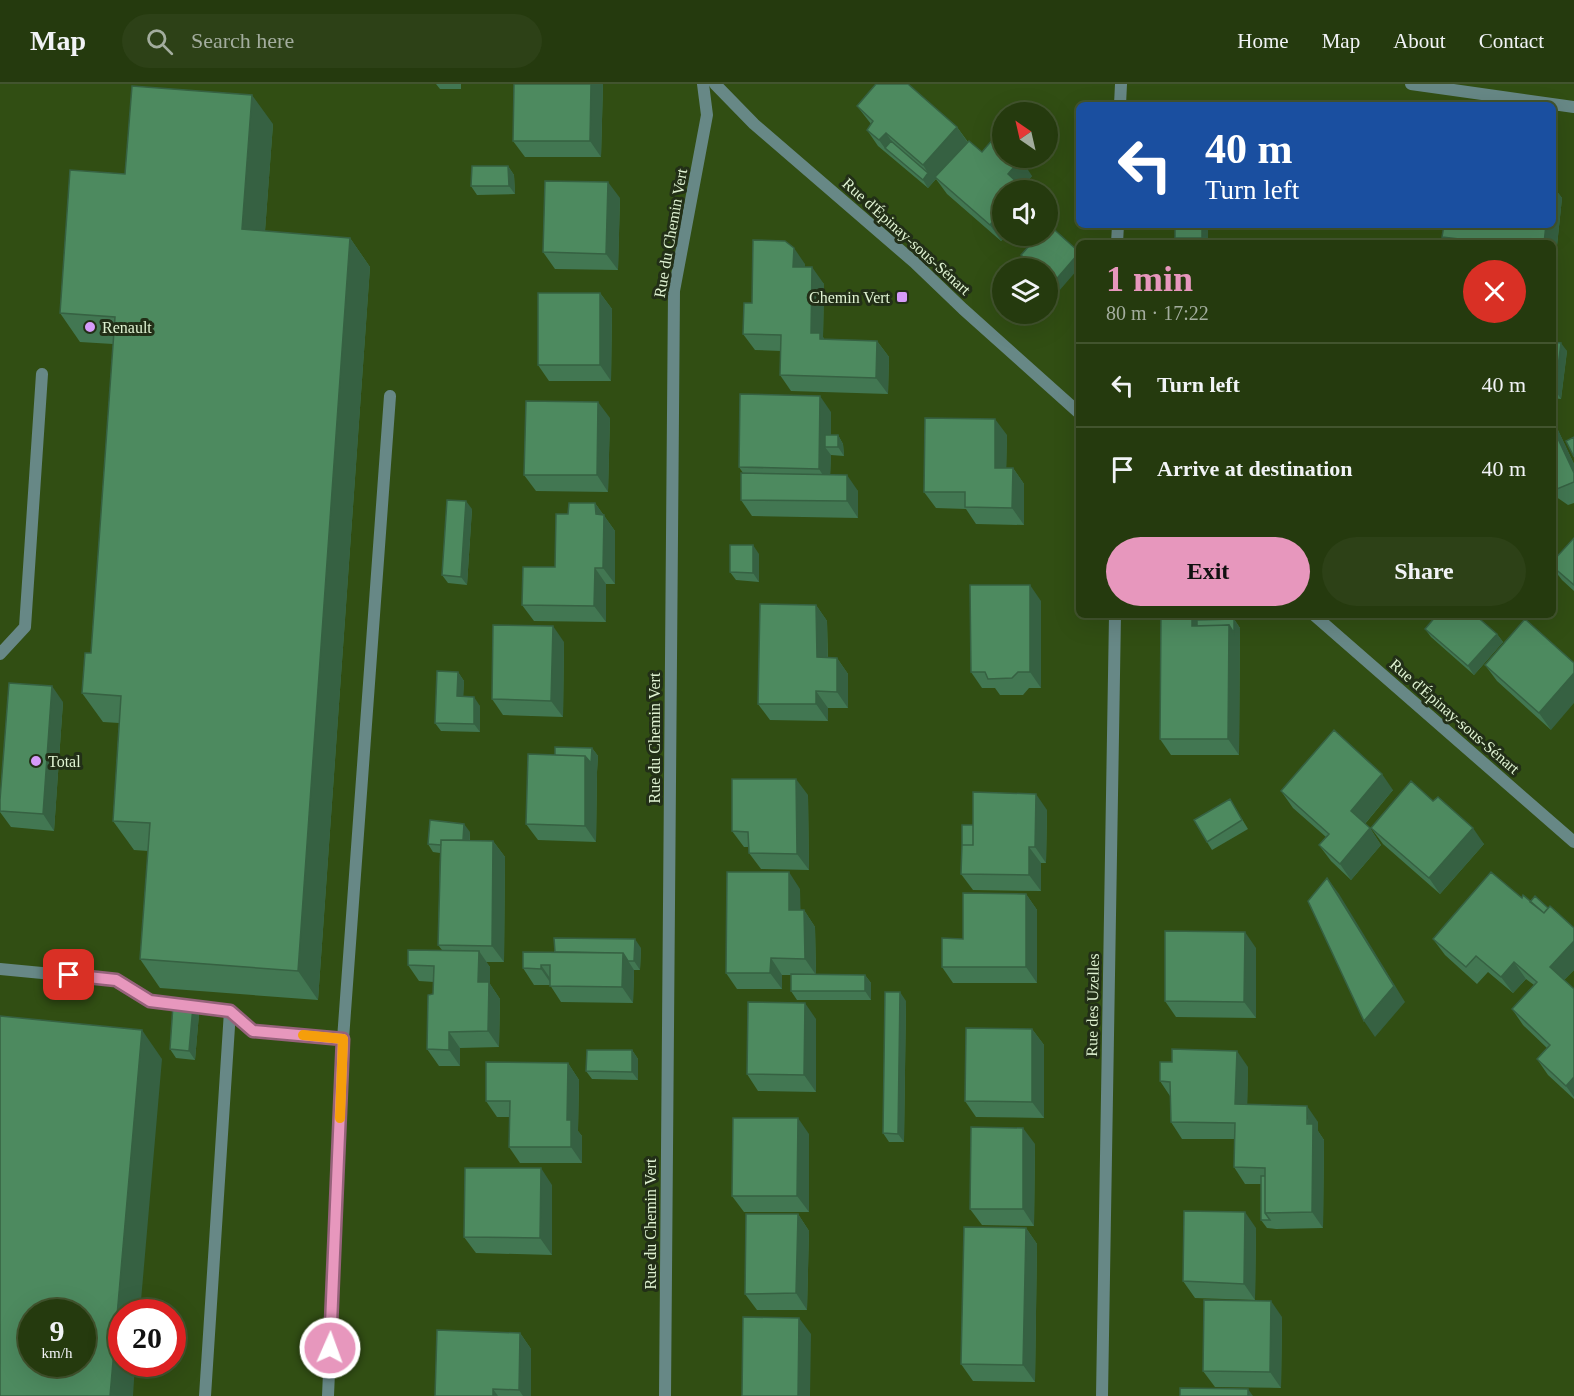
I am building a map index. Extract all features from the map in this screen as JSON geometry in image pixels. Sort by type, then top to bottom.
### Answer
[{"type":"street","name":"Rue du Chemin Vert","points":[[665,1396],[674,291],[707,115],[703,84]]},
{"type":"street","name":"Rue d'Épinay-sous-Sénart","points":[[715,84],[754,124],[915,262],[963,309],[1076,410]]},
{"type":"street","points":[[1120,102],[1121,84]]},
{"type":"street","points":[[1411,84],[1539,102]]},
{"type":"street","points":[[1556,104],[1574,107]]},
{"type":"street","points":[[0,654],[25,627],[42,374]]},
{"type":"street","points":[[328,1396],[343,1039],[390,396]]},
{"type":"street","name":"Rue des Uzelles","points":[[1102,1396],[1115,618]]},
{"type":"street","name":"Rue d'Épinay-sous-Sénart","points":[[1317,618],[1574,842]]},
{"type":"street","points":[[0,969],[116,980],[150,1001],[230,1011],[253,1031],[343,1039]]},
{"type":"street","points":[[205,1396],[230,1011]]},
{"type":"building","points":[[514,84],[591,84],[590,141],[513,141]]},
{"type":"building","points":[[876,84],[908,84],[957,127],[923,165],[886,133],[879,140],[867,130],[873,121],[857,106]]},
{"type":"building","points":[[132,86],[252,95],[242,229],[350,238],[298,971],[140,959],[150,823],[113,821],[121,696],[82,693],[85,653],[91,653],[115,317],[60,313],[70,170],[125,174]]},
{"type":"building","points":[[992,140],[992,168],[1013,168],[1008,174],[1014,180],[992,180],[992,222],[990,225],[935,177],[969,141],[982,152]]},
{"type":"building","points":[[891,141],[928,173],[923,180],[885,148]]},
{"type":"building","points":[[472,166],[508,166],[509,186],[471,186]]},
{"type":"building","points":[[545,181],[608,182],[606,254],[543,252]]},
{"type":"building","points":[[1175,228],[1202,228],[1202,238],[1175,238]]},
{"type":"building","points":[[1444,228],[1546,228],[1544,240],[1468,240],[1442,237]]},
{"type":"building","points":[[1058,233],[1076,249],[1076,256],[1058,277],[1058,258],[1024,258],[1021,255],[1029,246],[1058,246]]},
{"type":"building","points":[[753,240],[785,241],[794,248],[793,267],[812,267],[811,333],[820,333],[820,339],[877,341],[876,378],[780,375],[781,335],[743,334],[744,303],[752,303]]},
{"type":"building","points":[[538,293],[600,293],[600,365],[538,365]]},
{"type":"building","points":[[1556,342],[1561,343],[1556,382]]},
{"type":"building","points":[[740,394],[820,396],[819,469],[739,467]]},
{"type":"building","points":[[526,401],[598,402],[597,475],[524,475]]},
{"type":"building","points":[[925,418],[995,419],[995,468],[1013,468],[1012,508],[965,507],[965,492],[924,492]]},
{"type":"building","points":[[825,435],[838,435],[838,447],[825,447]]},
{"type":"building","points":[[1556,435],[1574,473],[1574,482],[1557,489]]},
{"type":"building","points":[[1574,437],[1574,457],[1566,441]]},
{"type":"building","points":[[741,473],[847,475],[847,501],[741,500]]},
{"type":"building","points":[[447,500],[466,501],[461,577],[442,575]]},
{"type":"building","points":[[569,503],[595,503],[596,514],[604,515],[603,568],[595,568],[594,606],[522,605],[523,567],[555,567],[556,514],[568,514]]},
{"type":"building","points":[[1574,538],[1574,585],[1556,569],[1556,558]]},
{"type":"building","points":[[730,545],[753,545],[753,573],[730,572]]},
{"type":"building","points":[[970,585],[1030,585],[1030,672],[1018,672],[1012,678],[988,679],[985,672],[971,672]]},
{"type":"building","points":[[760,604],[816,605],[817,657],[837,658],[837,692],[816,691],[816,704],[758,704]]},
{"type":"building","points":[[1161,618],[1192,618],[1192,626],[1229,625],[1228,739],[1160,739]]},
{"type":"building","points":[[1434,618],[1478,618],[1497,634],[1468,666],[1425,629]]},
{"type":"building","points":[[1234,619],[1234,633],[1229,625],[1197,626],[1197,620]]},
{"type":"building","points":[[1525,619],[1574,663],[1574,673],[1539,713],[1485,665]]},
{"type":"building","points":[[493,625],[553,626],[551,701],[492,699]]},
{"type":"building","points":[[437,671],[458,672],[457,696],[474,697],[474,724],[435,723]]},
{"type":"building","points":[[9,683],[52,686],[43,814],[0,811]]},
{"type":"building","points":[[1334,730],[1382,774],[1351,811],[1370,828],[1340,864],[1319,845],[1329,834],[1281,791]]},
{"type":"building","points":[[555,747],[592,748],[591,763],[585,756],[555,755]]},
{"type":"building","points":[[528,754],[585,756],[585,826],[526,824]]},
{"type":"building","points":[[732,779],[796,779],[797,854],[749,853],[748,832],[732,831]]},
{"type":"building","points":[[1411,781],[1433,801],[1438,797],[1473,828],[1429,878],[1371,828]]},
{"type":"building","points":[[973,792],[1036,794],[1035,847],[1029,847],[1029,875],[961,874],[962,845],[973,845]]},
{"type":"building","points":[[1230,799],[1242,820],[1207,842],[1194,820]]},
{"type":"building","points":[[430,820],[464,824],[463,840],[441,840],[441,845],[428,844]]},
{"type":"building","points":[[962,825],[973,825],[973,845],[962,845]]},
{"type":"building","points":[[441,840],[493,841],[492,946],[438,945]]},
{"type":"building","points":[[727,872],[789,872],[789,910],[804,910],[805,959],[771,958],[770,973],[726,973]]},
{"type":"building","points":[[1491,872],[1544,913],[1550,906],[1574,928],[1574,941],[1550,967],[1574,989],[1574,1077],[1566,1086],[1537,1059],[1550,1045],[1512,1009],[1537,982],[1514,962],[1501,977],[1476,956],[1466,967],[1433,939]]},
{"type":"building","points":[[1327,878],[1394,986],[1364,1021],[1308,901]]},
{"type":"building","points":[[963,893],[1026,894],[1026,967],[942,967],[942,938],[963,939]]},
{"type":"building","points":[[1535,896],[1548,908],[1544,913],[1530,902]]},
{"type":"building","points":[[1165,931],[1245,932],[1244,1002],[1165,1001]]},
{"type":"building","points":[[554,938],[635,939],[634,961],[628,961],[623,953],[555,952]]},
{"type":"building","points":[[408,950],[479,951],[478,982],[489,982],[488,1031],[449,1032],[449,1050],[427,1049],[428,995],[433,994],[434,966],[408,965]]},
{"type":"building","points":[[523,952],[623,953],[622,987],[550,986],[550,965],[541,965],[541,969],[523,968]]},
{"type":"building","points":[[791,974],[865,975],[865,991],[791,991]]},
{"type":"building","points":[[885,992],[900,992],[898,1134],[883,1133]]},
{"type":"building","points":[[748,1002],[805,1003],[804,1075],[747,1074]]},
{"type":"building","points":[[173,1005],[193,1006],[189,1051],[170,1049]]},
{"type":"building","points":[[0,1016],[142,1030],[118,1299],[108,1299],[108,1377],[112,1377],[110,1396],[0,1396]]},
{"type":"building","points":[[966,1028],[1032,1029],[1032,1102],[965,1101]]},
{"type":"building","points":[[1172,1049],[1237,1051],[1235,1104],[1307,1106],[1307,1124],[1313,1124],[1312,1212],[1265,1213],[1265,1168],[1234,1167],[1235,1123],[1171,1122],[1170,1082],[1160,1081],[1160,1062],[1172,1062]]},
{"type":"building","points":[[587,1050],[632,1050],[632,1072],[586,1071]]},
{"type":"building","points":[[486,1062],[568,1063],[567,1120],[571,1120],[571,1147],[509,1147],[510,1101],[486,1101]]},
{"type":"building","points":[[733,1118],[798,1118],[797,1196],[732,1196]]},
{"type":"building","points":[[971,1127],[1023,1128],[1023,1209],[970,1209]]},
{"type":"building","points":[[465,1168],[541,1168],[540,1238],[464,1237]]},
{"type":"building","points":[[1261,1176],[1265,1176],[1265,1213],[1270,1220],[1261,1220]]},
{"type":"building","points":[[1184,1211],[1245,1212],[1244,1284],[1183,1281]]},
{"type":"building","points":[[746,1214],[798,1214],[796,1293],[745,1294]]},
{"type":"building","points":[[964,1227],[1026,1228],[1023,1365],[961,1364]]},
{"type":"building","points":[[1204,1300],[1271,1301],[1270,1372],[1203,1371]]},
{"type":"building","points":[[743,1317],[799,1318],[798,1396],[742,1396]]},
{"type":"building","points":[[437,1330],[520,1333],[519,1390],[493,1389],[493,1396],[435,1396]]},
{"type":"building","points":[[1180,1388],[1248,1389],[1248,1396],[1180,1396]]},
{"type":"slow traffic","points":[[303,1035],[343,1039],[340,1118]]},
{"type":"place","name":"Chemin Vert","points":[[902,297]]},
{"type":"place","name":"Renault","points":[[90,327]]},
{"type":"place","name":"Total","points":[[36,761]]},
{"type":"route","points":[[69,975],[116,980],[150,1001],[230,1011],[253,1031],[343,1039],[330,1348]]}]
